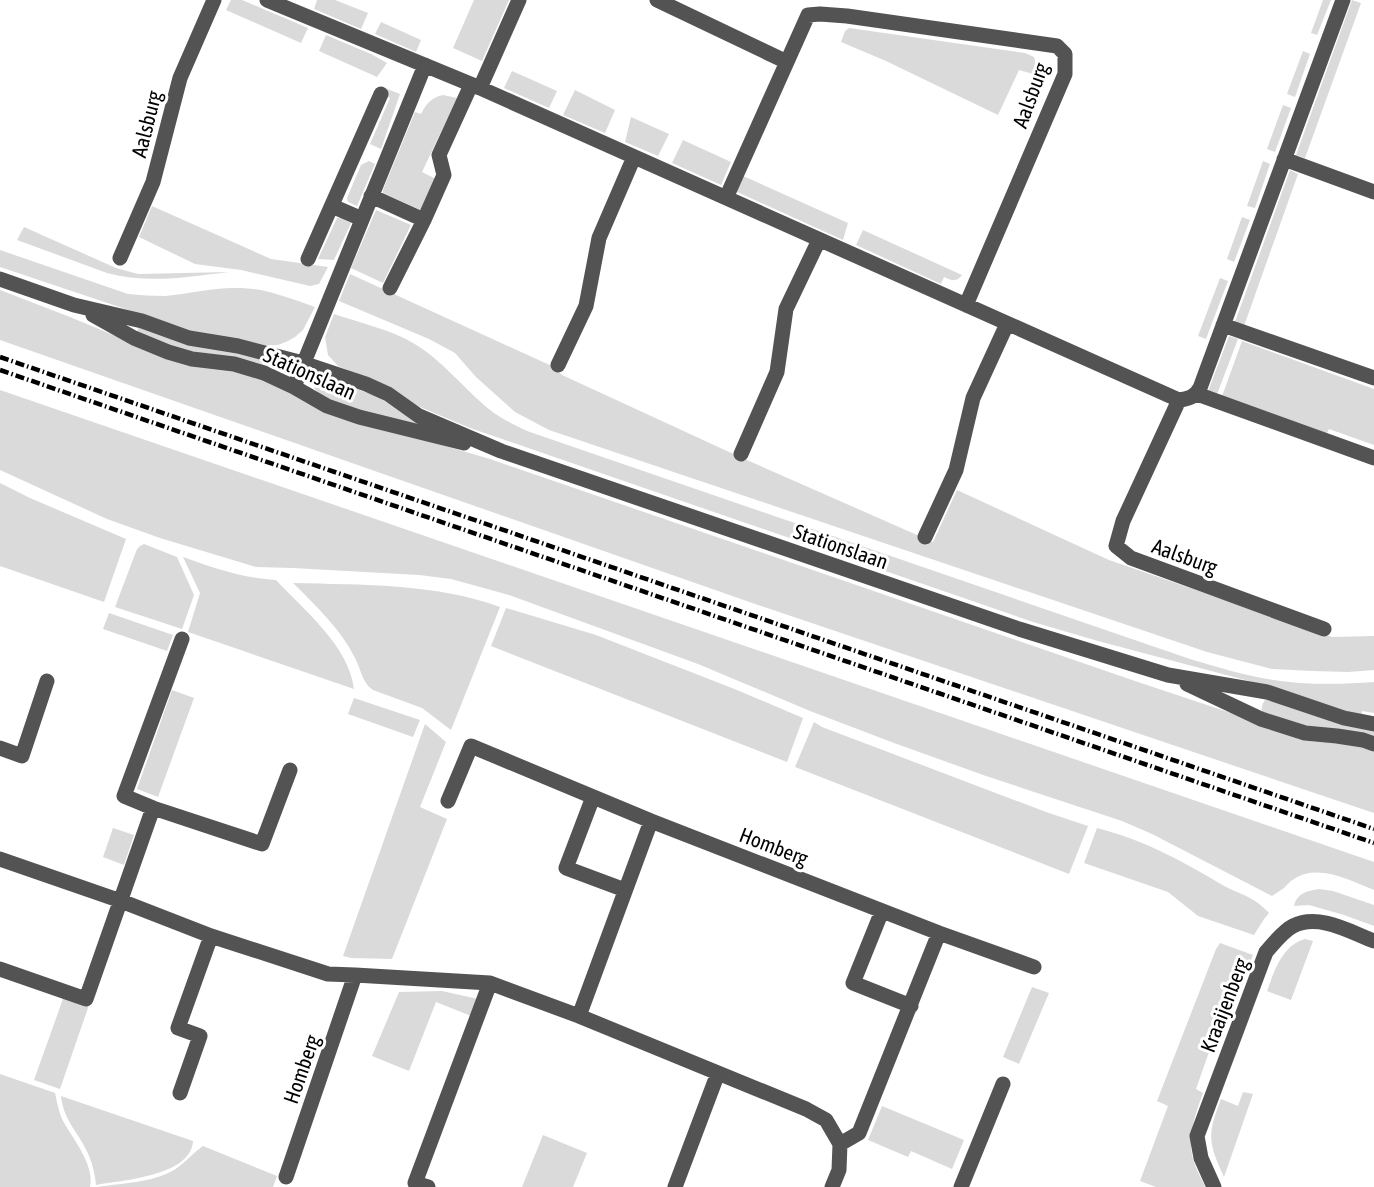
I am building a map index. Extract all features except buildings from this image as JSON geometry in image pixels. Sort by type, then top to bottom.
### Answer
[{"type":"street","name":"Aalsburg","points":[[120,258],[153,182],[180,78],[214,0]]},
{"type":"street","points":[[267,0],[475,86],[1179,400],[1187,400],[1197,394],[1343,0]]},
{"type":"street","points":[[390,288],[444,175],[439,155],[519,0]]},
{"type":"street","points":[[660,1],[787,62]]},
{"type":"street","name":"Aalsburg","points":[[726,198],[808,15],[848,16],[1057,46],[1065,54],[1065,74],[966,305]]},
{"type":"street","points":[[294,387],[424,65]]},
{"type":"street","points":[[308,259],[381,94]]},
{"type":"street","points":[[558,365],[586,306],[599,238],[634,157]]},
{"type":"street","points":[[1284,159],[1374,192]]},
{"type":"street","points":[[371,196],[424,220]]},
{"type":"street","points":[[332,206],[362,219]]},
{"type":"street","points":[[741,454],[777,372],[786,309],[819,240]]},
{"type":"street","name":"Stationslaan","points":[[0,279],[74,305],[142,321],[189,338],[238,346],[303,363],[366,384],[388,394],[419,416],[501,451],[1008,626],[1168,675],[1267,692],[1344,718],[1374,724]]},
{"type":"street","name":"Stationslaan","points":[[74,305],[134,338],[168,352],[192,359],[234,364],[264,373],[327,406],[359,417],[501,451]]},
{"type":"street","points":[[925,537],[956,471],[974,398],[1007,324]]},
{"type":"street","points":[[1223,325],[1374,378]]},
{"type":"street","points":[[1197,394],[1374,458]]},
{"type":"street","name":"Aalsburg","points":[[1179,400],[1123,521],[1116,546],[1131,558],[1324,629]]},
{"type":"street","points":[[182,639],[124,796],[153,808],[262,844],[290,770]]},
{"type":"street","name":"Stationslaan","points":[[1168,675],[1261,719],[1305,733],[1364,740],[1374,744]]},
{"type":"street","points":[[0,748],[22,756],[47,681]]},
{"type":"street","name":"Homberg","points":[[448,801],[471,746],[651,821],[939,933],[1034,967]]},
{"type":"street","points":[[593,797],[566,868],[625,890]]},
{"type":"street","points":[[0,969],[86,999],[153,808]]},
{"type":"street","points":[[579,1016],[651,821]]},
{"type":"street","points":[[0,859],[121,901],[211,936],[328,974],[490,983],[579,1016],[806,1109],[826,1120],[840,1144],[839,1170],[832,1187]]},
{"type":"street","points":[[882,911],[853,983],[911,1006]]},
{"type":"street","name":"Kraaijenberg","points":[[1214,1187],[1200,1158],[1197,1136],[1266,952],[1293,926],[1309,922],[1325,922],[1374,941]]},
{"type":"street","points":[[840,1144],[859,1133],[939,933]]},
{"type":"street","points":[[180,1093],[200,1036],[178,1028],[211,936]]},
{"type":"street","name":"Homberg","points":[[286,1177],[355,975]]},
{"type":"street","points":[[428,1187],[415,1183],[490,983]]},
{"type":"street","points":[[675,1187],[718,1073]]},
{"type":"street","points":[[961,1187],[1003,1084]]},
{"type":"shaded area","points":[[231,0],[242,0],[308,28],[301,43],[226,10]]},
{"type":"shaded area","points":[[317,0],[335,0],[368,13],[361,29],[314,9]]},
{"type":"shaded area","points":[[474,0],[509,0],[482,61],[453,48]]},
{"type":"shaded area","points":[[1323,0],[1331,0],[1317,35],[1311,33]]},
{"type":"shaded area","points":[[1352,0],[1361,3],[1305,158],[1296,155]]},
{"type":"shaded area","points":[[381,22],[421,40],[416,52],[375,34]]},
{"type":"shaded area","points":[[849,28],[1025,53],[1034,57],[1034,70],[1033,74],[1019,70],[998,115],[841,42],[845,31]]},
{"type":"shaded area","points":[[326,35],[387,63],[377,77],[319,51]]},
{"type":"shaded area","points":[[1303,51],[1310,54],[1295,97],[1287,94]]},
{"type":"shaded area","points":[[512,71],[557,91],[549,108],[504,88]]},
{"type":"shaded area","points":[[385,88],[400,94],[381,149],[370,144],[390,98],[383,94]]},
{"type":"shaded area","points":[[575,90],[615,110],[605,133],[563,115]]},
{"type":"shaded area","points":[[443,95],[457,98],[422,172],[436,179],[423,211],[383,193],[383,190],[415,112],[421,114],[430,102]]},
{"type":"shaded area","points":[[1283,105],[1291,108],[1275,152],[1267,149]]},
{"type":"shaded area","points":[[631,117],[669,134],[658,156],[625,142]]},
{"type":"shaded area","points":[[683,140],[731,162],[721,185],[672,163]]},
{"type":"shaded area","points":[[369,161],[375,164],[357,206],[348,202],[347,198],[361,165]]},
{"type":"shaded area","points":[[1263,161],[1270,164],[1255,208],[1247,206]]},
{"type":"shaded area","points":[[1290,170],[1298,174],[1244,326],[1235,322]]},
{"type":"shaded area","points":[[741,175],[848,223],[843,240],[735,191]]},
{"type":"shaded area","points":[[152,206],[271,259],[328,267],[319,284],[310,286],[241,270],[195,264],[139,237]]},
{"type":"shaded area","points":[[376,210],[411,225],[383,283],[351,268]]},
{"type":"shaded area","points":[[1242,217],[1250,220],[1234,262],[1227,259]]},
{"type":"shaded area","points":[[337,218],[351,223],[334,260],[318,259]]},
{"type":"shaded area","points":[[24,227],[116,268],[138,274],[229,272],[152,279],[107,273],[17,240]]},
{"type":"shaded area","points":[[863,230],[962,275],[954,280],[944,277],[941,284],[856,245]]},
{"type":"shaded area","points":[[0,250],[128,294],[165,296],[245,288],[275,294],[315,307],[303,330],[295,337],[278,345],[262,346],[200,334],[0,267]]},
{"type":"shaded area","points":[[350,274],[554,367],[562,375],[740,457],[933,542],[957,490],[1109,560],[1332,637],[1374,636],[1374,670],[1348,672],[1272,669],[1207,652],[549,430],[515,412],[476,377],[455,353],[429,339],[339,301]]},
{"type":"shaded area","points":[[1220,278],[1228,281],[1206,339],[1198,336]]},
{"type":"shaded area","points":[[0,290],[159,354],[249,374],[411,436],[490,459],[1135,681],[1249,719],[1374,750],[1374,813],[758,605],[0,340]]},
{"type":"shaded area","points":[[334,314],[384,330],[413,343],[435,359],[494,413],[527,431],[1193,660],[1286,682],[1330,684],[1374,682],[1374,713],[1362,711],[1361,717],[1264,685],[1033,622],[470,428],[413,404],[374,381],[338,366],[328,355],[325,337]]},
{"type":"shaded area","points":[[139,326],[270,360],[268,368],[168,346],[137,332]]},
{"type":"shaded area","points":[[1229,336],[1238,339],[1216,397],[1207,394]]},
{"type":"shaded area","points":[[1242,341],[1374,389],[1374,445],[1329,429],[1325,437],[1221,399]]},
{"type":"shaded area","points":[[318,376],[377,396],[402,413],[433,429],[369,414],[335,402],[314,388]]},
{"type":"shaded area","points":[[0,390],[1374,862],[1374,890],[1345,878],[1314,873],[1294,879],[1272,896],[1122,821],[894,743],[698,664],[509,595],[451,579],[419,575],[256,567],[160,538],[107,519],[0,470]]},
{"type":"shaded area","points":[[0,483],[126,539],[104,602],[0,566]]},
{"type":"shaded area","points":[[144,544],[177,557],[194,595],[182,629],[115,607],[137,549]]},
{"type":"shaded area","points":[[183,557],[240,575],[276,580],[312,616],[335,644],[344,658],[354,689],[188,632],[200,593]]},
{"type":"shaded area","points":[[293,583],[424,589],[450,593],[500,607],[451,730],[422,708],[369,687],[342,637]]},
{"type":"shaded area","points":[[506,608],[596,635],[803,718],[787,762],[491,646]]},
{"type":"shaded area","points":[[109,613],[173,635],[167,651],[103,629]]},
{"type":"shaded area","points":[[172,690],[194,698],[158,797],[137,789]]},
{"type":"shaded area","points":[[354,698],[420,720],[413,737],[348,714]]},
{"type":"shaded area","points":[[1266,699],[1374,729],[1374,739],[1308,728],[1262,712],[1262,705]]},
{"type":"shaded area","points":[[814,722],[822,727],[1088,826],[1069,874],[795,767]]},
{"type":"shaded area","points":[[425,724],[446,742],[420,807],[447,819],[392,959],[343,956]]},
{"type":"shaded area","points":[[113,828],[134,835],[124,865],[103,857]]},
{"type":"shaded area","points":[[1097,828],[1132,839],[1164,853],[1252,899],[1269,913],[1254,935],[1198,916],[1168,892],[1084,863]]},
{"type":"shaded area","points":[[1319,889],[1333,891],[1374,905],[1374,926],[1309,905],[1294,906],[1300,895]]},
{"type":"shaded area","points":[[1305,939],[1313,941],[1291,1000],[1267,991],[1285,953],[1297,942]]},
{"type":"shaded area","points":[[1220,943],[1253,955],[1239,994],[1228,998],[1196,1089],[1203,1093],[1193,1123],[1191,1147],[1194,1163],[1205,1187],[1156,1187],[1140,1181],[1168,1106],[1157,1101]]},
{"type":"shaded area","points":[[1032,987],[1049,993],[1019,1064],[1003,1057]]},
{"type":"shaded area","points":[[442,991],[478,999],[471,1016],[436,1002],[409,1071],[372,1056],[399,992]]},
{"type":"shaded area","points":[[64,996],[89,1005],[60,1089],[34,1080]]},
{"type":"shaded area","points":[[0,1074],[55,1093],[63,1121],[86,1161],[91,1179],[90,1187],[0,1187]]},
{"type":"shaded area","points":[[1243,1092],[1253,1094],[1224,1177],[1212,1146],[1213,1121],[1221,1099],[1238,1106]]},
{"type":"shaded area","points":[[61,1096],[193,1141],[189,1153],[181,1162],[169,1169],[138,1178],[96,1185],[90,1159],[65,1114]]},
{"type":"shaded area","points":[[882,1106],[964,1140],[952,1169],[911,1151],[908,1157],[868,1140]]},
{"type":"shaded area","points":[[543,1135],[587,1153],[573,1187],[522,1187]]},
{"type":"shaded area","points":[[203,1146],[277,1176],[273,1187],[97,1187],[156,1178],[174,1170]]},
{"type":"railway","points":[[0,357],[1374,829]]},
{"type":"railway","points":[[0,370],[1374,843]]}]
